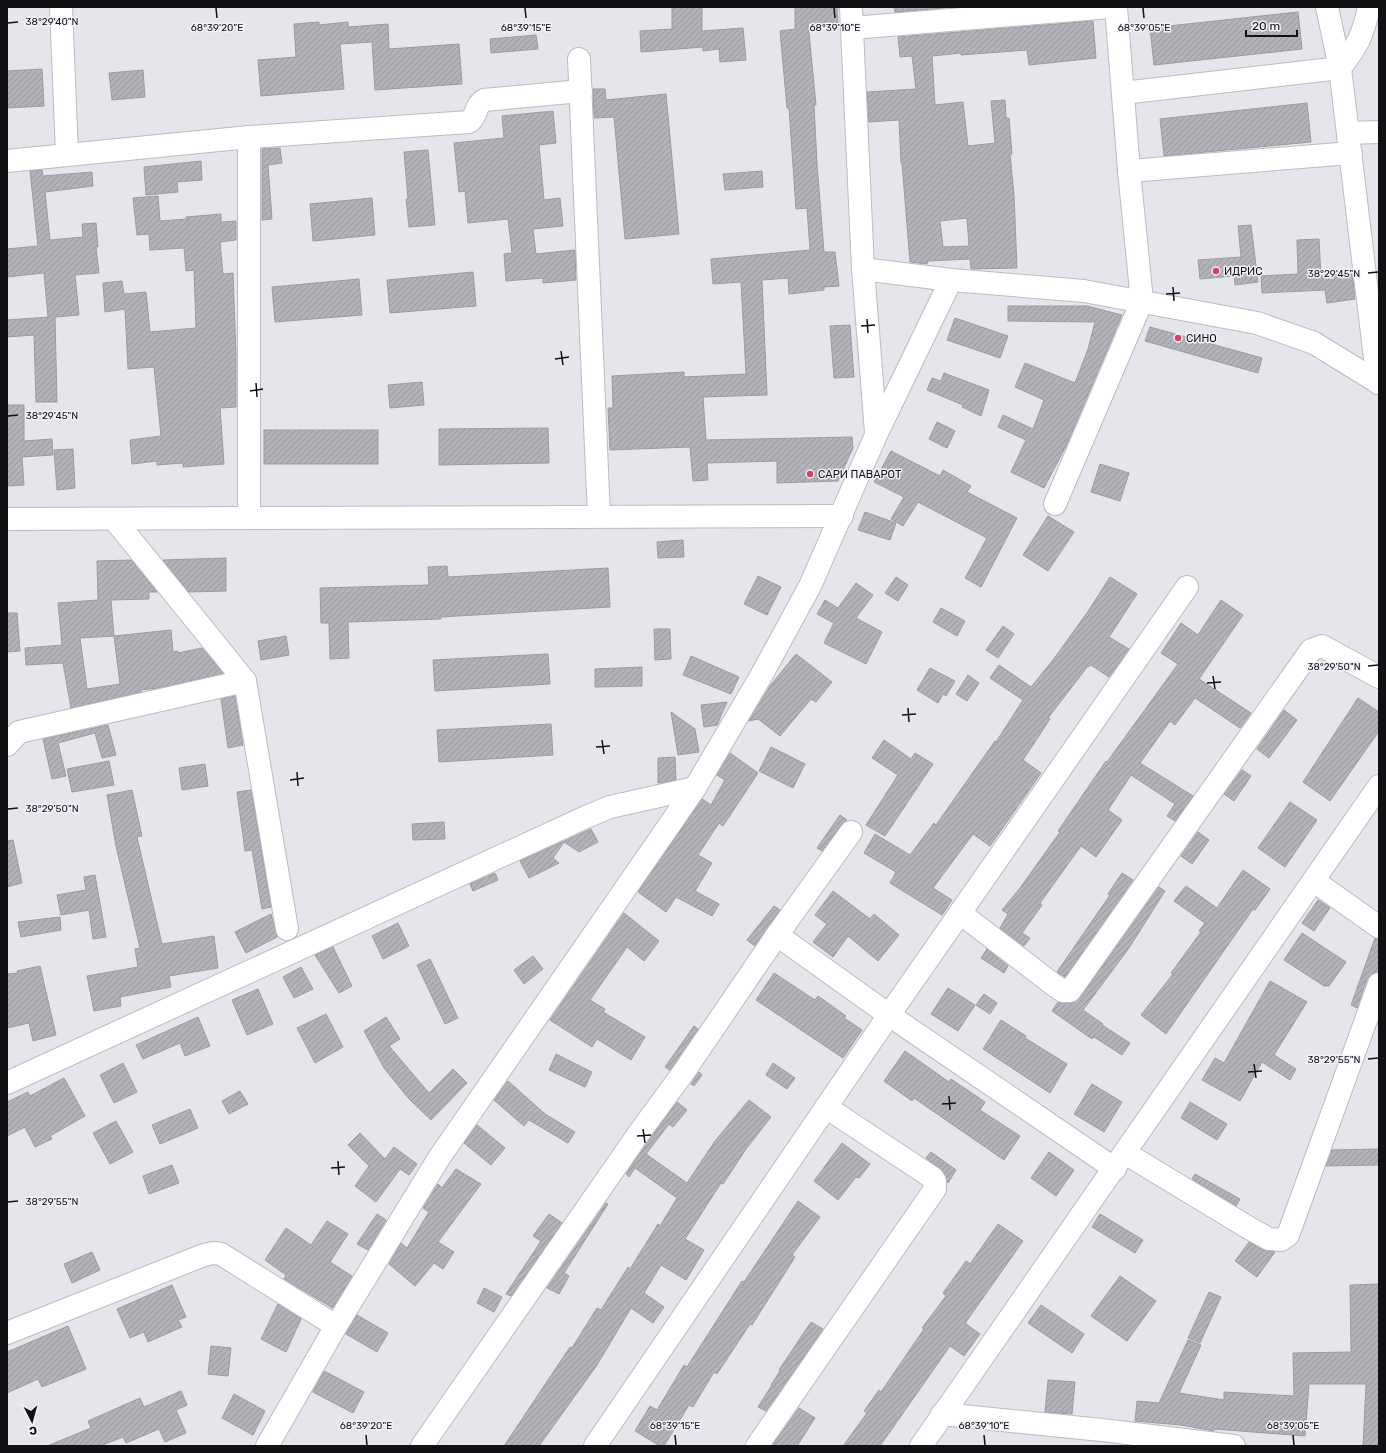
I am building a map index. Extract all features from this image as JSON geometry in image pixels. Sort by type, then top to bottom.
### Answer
[{"type":"street","points":[[61,7],[67,154]]},
{"type":"street","points":[[876,435],[864,269],[852,18],[1111,7]]},
{"type":"street","points":[[1056,504],[1142,301],[1129,171],[1116,7]]},
{"type":"street","points":[[1327,7],[1340,68],[1378,383]]},
{"type":"street","points":[[1123,93],[1340,68],[1355,49],[1364,32],[1369,7]]},
{"type":"street","points":[[579,59],[599,516]]},
{"type":"street","points":[[7,161],[249,137],[469,122],[473,118],[480,102],[484,100],[581,91]]},
{"type":"street","points":[[1129,171],[1349,143],[1379,132]]},
{"type":"street","points":[[249,137],[249,518]]},
{"type":"street","points":[[864,269],[951,280],[1084,291],[1257,324],[1314,343],[1378,383]]},
{"type":"street","points":[[267,1446],[336,1326],[439,1158],[695,788],[761,676],[810,586],[842,516],[876,435],[951,280]]},
{"type":"street","points":[[7,519],[842,516]]},
{"type":"street","points":[[114,519],[245,681],[287,929]]},
{"type":"street","points":[[595,1446],[889,1015],[1187,587]]},
{"type":"street","points":[[960,913],[1054,985],[1063,991],[1070,991],[1311,650],[1322,646],[1379,677]]},
{"type":"street","points":[[7,745],[19,732],[245,681]]},
{"type":"street","points":[[921,1446],[1379,786]]},
{"type":"street","points":[[7,1083],[586,817],[610,807],[695,788]]},
{"type":"street","points":[[422,1446],[630,1146],[683,1073],[777,935],[851,832]]},
{"type":"street","points":[[1314,881],[1379,927]]},
{"type":"street","points":[[777,935],[889,1015],[1120,1161],[1269,1239],[1276,1241],[1281,1240],[1288,1235],[1379,984]]},
{"type":"street","points":[[757,1446],[935,1189],[935,1181],[933,1178],[826,1107]]},
{"type":"street","points":[[7,1333],[204,1255],[213,1253],[221,1254],[336,1326]]},
{"type":"street","points":[[942,1414],[1102,1430],[1234,1446]]},
{"type":"building","points":[[672,7],[702,7],[702,31],[743,28],[746,60],[720,62],[719,49],[703,51],[703,47],[641,52],[640,31],[672,29]]},
{"type":"building","points":[[795,7],[837,7],[838,23],[808,23],[816,105],[814,105],[817,164],[824,252],[835,252],[839,286],[824,287],[824,290],[789,294],[788,278],[762,280],[767,395],[703,397],[706,440],[852,437],[853,448],[838,481],[777,483],[777,461],[707,463],[708,480],[693,481],[690,447],[610,450],[608,408],[613,408],[612,376],[684,372],[684,377],[746,374],[741,282],[713,284],[711,259],[810,250],[807,208],[796,209],[789,108],[787,108],[780,31],[795,29]]},
{"type":"building","points":[[894,7],[956,7],[895,12]]},
{"type":"building","points":[[1298,12],[1302,49],[1154,65],[1150,28]]},
{"type":"building","points":[[1093,21],[1096,58],[1029,65],[1027,50],[932,56],[935,105],[963,102],[968,146],[995,143],[991,101],[1005,100],[1006,118],[1009,118],[1012,154],[1010,154],[1014,195],[1017,268],[971,269],[970,259],[928,261],[927,264],[910,262],[901,163],[899,120],[869,122],[867,92],[916,89],[912,56],[900,57],[898,37]],"holes":[[[967,218],[969,246],[943,247],[940,221]]]},
{"type":"building","points":[[319,22],[319,25],[348,22],[348,27],[388,24],[389,49],[459,44],[462,84],[375,90],[372,42],[340,44],[344,89],[261,96],[258,60],[296,57],[294,24]]},
{"type":"building","points":[[536,35],[538,49],[491,53],[490,39]]},
{"type":"building","points":[[42,69],[44,106],[7,108],[7,71]]},
{"type":"building","points":[[143,70],[145,97],[112,100],[109,73]]},
{"type":"building","points":[[593,89],[605,89],[606,100],[666,94],[679,234],[625,239],[614,117],[594,118]]},
{"type":"building","points":[[1307,103],[1311,142],[1164,156],[1160,119]]},
{"type":"building","points":[[553,111],[556,143],[539,145],[544,200],[560,198],[563,226],[533,229],[536,254],[575,250],[576,280],[543,283],[543,278],[506,281],[504,254],[512,253],[508,219],[468,223],[465,191],[459,192],[454,143],[504,138],[502,116]]},
{"type":"building","points":[[280,148],[282,163],[268,165],[272,219],[262,220],[262,149]]},
{"type":"building","points":[[428,150],[435,225],[409,227],[404,152]]},
{"type":"building","points":[[201,161],[202,180],[177,182],[178,192],[146,195],[144,167]]},
{"type":"building","points":[[42,170],[43,176],[92,172],[93,186],[45,192],[50,240],[83,237],[82,224],[96,223],[98,247],[96,247],[99,273],[75,275],[79,315],[55,317],[57,402],[36,402],[34,335],[7,337],[7,320],[48,317],[44,273],[7,277],[7,249],[38,246],[30,171]]},
{"type":"building","points":[[762,171],[763,187],[725,190],[723,174]]},
{"type":"building","points":[[158,196],[160,221],[221,214],[221,222],[236,221],[236,240],[220,242],[223,274],[233,273],[236,355],[236,407],[220,408],[224,464],[183,467],[183,463],[157,465],[157,461],[132,464],[130,440],[161,436],[154,367],[128,369],[125,309],[105,312],[103,283],[122,281],[124,294],[146,292],[150,332],[196,328],[194,270],[186,271],[184,248],[150,250],[149,234],[137,235],[133,198]]},
{"type":"building","points":[[372,198],[375,235],[313,241],[310,204]]},
{"type":"building","points":[[1251,225],[1258,282],[1235,285],[1234,276],[1200,279],[1198,260],[1241,257],[1238,226]]},
{"type":"building","points":[[1319,239],[1321,277],[1352,273],[1355,299],[1327,303],[1325,290],[1262,293],[1261,276],[1298,274],[1297,240]]},
{"type":"building","points":[[473,272],[476,306],[390,313],[387,280]]},
{"type":"building","points":[[359,279],[362,315],[275,322],[272,287]]},
{"type":"building","points":[[1008,306],[1087,306],[1122,315],[1066,446],[1044,488],[1011,472],[1026,440],[998,427],[1003,415],[1033,429],[1044,400],[1015,387],[1025,363],[1075,383],[1088,349],[1095,322],[1008,321]]},
{"type":"building","points":[[955,318],[1008,336],[1000,358],[947,340]]},
{"type":"building","points":[[850,325],[854,377],[834,378],[830,326]]},
{"type":"building","points":[[1150,327],[1262,358],[1258,373],[1145,341]]},
{"type":"building","points":[[944,373],[989,390],[981,416],[962,407],[963,405],[927,390],[932,378],[941,381]]},
{"type":"building","points":[[422,382],[424,405],[390,408],[388,385]]},
{"type":"building","points":[[7,405],[24,405],[24,441],[52,439],[53,455],[22,457],[24,485],[7,486]]},
{"type":"building","points":[[937,422],[955,431],[947,448],[929,439]]},
{"type":"building","points":[[548,428],[549,463],[439,465],[439,429]]},
{"type":"building","points":[[264,430],[378,430],[378,464],[264,464]]},
{"type":"building","points":[[73,449],[75,488],[57,490],[54,450]]},
{"type":"building","points":[[891,451],[940,476],[943,470],[971,486],[967,492],[1017,518],[981,587],[965,578],[987,538],[918,502],[903,526],[891,519],[904,497],[874,482]]},
{"type":"building","points":[[1100,464],[1129,473],[1120,501],[1091,492]]},
{"type":"building","points":[[865,512],[896,523],[890,540],[858,530]]},
{"type":"building","points":[[1048,516],[1074,532],[1048,571],[1023,555]]},
{"type":"building","points":[[683,540],[684,557],[658,558],[657,542]]},
{"type":"building","points":[[226,558],[226,591],[189,592],[163,560]]},
{"type":"building","points":[[131,560],[157,592],[149,592],[149,599],[111,600],[114,636],[171,630],[173,652],[178,651],[178,653],[202,648],[223,673],[158,688],[141,690],[141,692],[71,708],[63,663],[26,665],[25,648],[62,645],[58,603],[98,600],[97,561]],"holes":[[[114,636],[120,684],[87,689],[80,638]]]},
{"type":"building","points":[[447,566],[448,577],[608,568],[610,607],[441,617],[441,619],[348,622],[349,658],[330,659],[329,623],[321,623],[320,588],[429,585],[428,567]]},
{"type":"building","points":[[758,576],[781,587],[767,615],[744,604]]},
{"type":"building","points":[[896,577],[908,585],[898,601],[885,593]]},
{"type":"building","points":[[1110,577],[1137,594],[1109,637],[1129,649],[1109,677],[1091,665],[1089,667],[1088,666],[1048,718],[1050,719],[1023,760],[1041,773],[990,846],[973,834],[933,888],[952,900],[942,915],[890,883],[896,872],[864,853],[875,834],[910,855],[934,823],[936,825],[995,741],[996,742],[1023,700],[990,678],[999,665],[1031,687],[1053,660],[1089,610]]},
{"type":"building","points":[[856,583],[873,595],[856,618],[882,632],[866,664],[824,643],[834,623],[817,614],[825,600],[838,608]]},
{"type":"building","points":[[1221,600],[1243,615],[1199,679],[1251,713],[1240,728],[1195,698],[1175,725],[1170,721],[1140,763],[1193,796],[1175,821],[1167,816],[1175,804],[1131,775],[1108,810],[1122,820],[1096,857],[1081,846],[1040,903],[1042,905],[1022,933],[1030,938],[1024,946],[1000,928],[1008,914],[1002,910],[1020,888],[1060,832],[1058,831],[1106,761],[1107,762],[1178,664],[1161,653],[1181,623],[1198,635]]},
{"type":"building","points":[[941,608],[965,621],[957,636],[933,622]]},
{"type":"building","points":[[7,613],[17,613],[20,651],[7,652]]},
{"type":"building","points":[[1003,626],[1014,634],[998,658],[986,650]]},
{"type":"building","points":[[654,629],[670,629],[671,659],[655,660]]},
{"type":"building","points":[[286,636],[289,655],[261,660],[258,641]]},
{"type":"building","points":[[548,654],[550,684],[435,691],[433,660]]},
{"type":"building","points":[[796,654],[832,682],[816,702],[811,699],[780,736],[758,719],[749,721],[770,686]]},
{"type":"building","points":[[691,656],[739,677],[731,694],[683,675]]},
{"type":"building","points":[[642,667],[642,686],[595,687],[595,669]]},
{"type":"building","points":[[930,668],[955,681],[946,696],[943,694],[938,703],[917,690]]},
{"type":"building","points":[[968,675],[979,683],[967,701],[956,694]]},
{"type":"building","points":[[235,696],[243,745],[228,748],[221,699]]},
{"type":"building","points":[[1358,698],[1379,712],[1379,731],[1330,801],[1303,782]]},
{"type":"building","points":[[727,702],[717,725],[704,727],[701,705]]},
{"type":"building","points":[[1284,710],[1297,720],[1269,758],[1257,749]]},
{"type":"building","points":[[671,712],[695,729],[699,752],[678,755]]},
{"type":"building","points":[[551,724],[553,755],[439,762],[437,730]]},
{"type":"building","points":[[108,725],[116,755],[102,758],[95,733],[58,743],[66,776],[52,779],[43,739]]},
{"type":"building","points":[[884,740],[911,759],[915,753],[933,764],[885,836],[866,825],[898,775],[872,758]]},
{"type":"building","points":[[771,747],[805,764],[793,788],[759,771]]},
{"type":"building","points":[[730,753],[758,773],[723,826],[719,823],[698,855],[712,863],[695,891],[719,904],[712,916],[676,897],[666,912],[638,892],[702,799],[711,805],[725,780],[717,775]]},
{"type":"building","points":[[675,757],[676,780],[658,783],[658,758]]},
{"type":"building","points":[[109,761],[114,785],[72,792],[67,769]]},
{"type":"building","points":[[205,764],[208,786],[182,790],[179,768]]},
{"type":"building","points":[[1242,770],[1251,776],[1234,801],[1224,794]]},
{"type":"building","points":[[132,790],[142,836],[137,837],[162,944],[214,936],[218,968],[169,976],[171,987],[120,997],[121,1006],[94,1011],[87,976],[138,967],[135,949],[140,948],[116,846],[107,795]]},
{"type":"building","points":[[251,790],[271,907],[262,909],[252,850],[245,851],[237,792]]},
{"type":"building","points":[[1290,802],[1317,820],[1285,867],[1258,848]]},
{"type":"building","points":[[840,815],[847,820],[841,825],[822,851],[817,848]]},
{"type":"building","points":[[444,822],[445,839],[413,840],[412,824]]},
{"type":"building","points":[[591,829],[598,842],[579,852],[564,842],[553,858],[559,863],[529,878],[520,861]]},
{"type":"building","points":[[1198,832],[1209,840],[1192,864],[1181,856]]},
{"type":"building","points":[[13,840],[22,883],[7,887],[7,841]]},
{"type":"building","points":[[1243,870],[1270,889],[1255,910],[1253,909],[1166,1034],[1141,1015],[1173,974],[1171,973],[1201,932],[1199,931],[1205,923],[1174,901],[1186,886],[1217,908]]},
{"type":"building","points":[[495,873],[498,880],[473,891],[470,884]]},
{"type":"building","points":[[1122,873],[1133,880],[1065,977],[1057,972],[1110,895],[1108,894]]},
{"type":"building","points":[[95,875],[106,937],[93,939],[89,910],[61,915],[57,895],[86,890],[84,877]]},
{"type":"building","points":[[1159,887],[1165,891],[1129,948],[1083,1010],[1103,1024],[1102,1025],[1130,1043],[1122,1055],[1094,1037],[1092,1039],[1052,1011],[1058,1002],[1070,1003],[1080,998]]},
{"type":"building","points":[[833,891],[870,919],[874,914],[899,935],[878,961],[848,936],[833,957],[813,942],[827,924],[815,915]]},
{"type":"building","points":[[1318,900],[1330,908],[1314,931],[1302,923]]},
{"type":"building","points":[[774,906],[780,910],[755,946],[747,940]]},
{"type":"building","points":[[624,913],[659,941],[644,961],[627,947],[590,1000],[605,1009],[603,1012],[645,1037],[631,1060],[597,1039],[592,1047],[550,1020]]},
{"type":"building","points":[[271,914],[277,937],[246,953],[235,932]]},
{"type":"building","points":[[60,917],[61,930],[21,937],[18,922]]},
{"type":"building","points":[[398,923],[409,946],[383,959],[372,936]]},
{"type":"building","points":[[1302,933],[1346,962],[1329,986],[1324,986],[1284,960]]},
{"type":"building","points":[[1375,938],[1379,939],[1379,972],[1371,974],[1367,979],[1357,1008],[1351,1005]]},
{"type":"building","points":[[333,947],[352,986],[339,993],[315,955]]},
{"type":"building","points":[[987,949],[1008,966],[1004,973],[981,958]]},
{"type":"building","points":[[533,956],[543,969],[524,984],[514,970]]},
{"type":"building","points":[[430,959],[458,1018],[445,1024],[417,965]]},
{"type":"building","points":[[40,966],[56,1035],[33,1041],[29,1023],[7,1028],[7,974],[18,973],[17,971]]},
{"type":"building","points":[[301,967],[313,989],[294,998],[283,977]]},
{"type":"building","points":[[774,973],[815,1000],[818,996],[846,1016],[844,1018],[862,1030],[843,1058],[756,1000]]},
{"type":"building","points":[[1270,981],[1307,1002],[1274,1055],[1296,1069],[1290,1080],[1262,1062],[1240,1101],[1202,1080],[1215,1058],[1224,1063]]},
{"type":"building","points":[[948,988],[975,1005],[958,1031],[931,1014]]},
{"type":"building","points":[[258,989],[273,1024],[247,1035],[232,1000]]},
{"type":"building","points":[[984,994],[997,1003],[990,1014],[976,1005]]},
{"type":"building","points":[[326,1014],[343,1047],[315,1063],[297,1028]]},
{"type":"building","points":[[198,1017],[210,1046],[185,1056],[180,1043],[143,1059],[136,1045]]},
{"type":"building","points":[[386,1017],[400,1039],[389,1046],[429,1093],[453,1069],[467,1083],[431,1120],[409,1099],[384,1068],[364,1031]]},
{"type":"building","points":[[1001,1020],[1026,1036],[1025,1038],[1067,1064],[1050,1093],[983,1049]]},
{"type":"building","points":[[694,1026],[698,1029],[670,1070],[665,1067]]},
{"type":"building","points":[[905,1051],[949,1082],[951,1079],[985,1102],[980,1110],[1020,1136],[1004,1160],[914,1098],[912,1101],[884,1081]]},
{"type":"building","points":[[556,1054],[592,1072],[585,1087],[549,1070]]},
{"type":"building","points":[[123,1063],[137,1092],[114,1103],[100,1075]]},
{"type":"building","points":[[773,1063],[795,1078],[787,1089],[766,1075]]},
{"type":"building","points":[[699,1072],[702,1075],[694,1086],[691,1084]]},
{"type":"building","points":[[64,1078],[85,1116],[50,1136],[52,1139],[35,1147],[25,1127],[7,1136],[7,1102],[28,1092],[30,1096]]},
{"type":"building","points":[[508,1081],[545,1114],[575,1132],[568,1143],[529,1120],[524,1126],[494,1100]]},
{"type":"building","points":[[1092,1084],[1122,1102],[1104,1132],[1074,1114]]},
{"type":"building","points":[[240,1091],[248,1104],[229,1114],[222,1101]]},
{"type":"building","points":[[749,1100],[771,1117],[746,1149],[723,1184],[721,1183],[685,1239],[704,1250],[686,1280],[661,1265],[644,1293],[664,1307],[653,1323],[631,1308],[597,1365],[539,1446],[504,1446],[570,1347],[572,1348],[597,1308],[601,1310],[628,1267],[630,1269],[658,1224],[660,1226],[677,1198],[635,1168],[629,1177],[626,1174],[649,1140],[677,1102],[687,1110],[673,1127],[669,1124],[646,1154],[687,1183],[715,1141]]},
{"type":"building","points":[[1190,1102],[1227,1124],[1217,1140],[1181,1118]]},
{"type":"building","points":[[190,1109],[198,1128],[160,1144],[152,1125]]},
{"type":"building","points":[[116,1121],[133,1152],[110,1164],[93,1133]]},
{"type":"building","points":[[477,1125],[505,1148],[491,1165],[464,1143]]},
{"type":"building","points":[[360,1133],[385,1159],[394,1147],[417,1164],[409,1175],[400,1169],[376,1202],[355,1186],[369,1166],[348,1145]]},
{"type":"building","points":[[842,1143],[870,1164],[859,1178],[856,1177],[838,1200],[814,1181]]},
{"type":"building","points":[[1379,1149],[1379,1165],[1326,1166],[1332,1150]]},
{"type":"building","points":[[931,1152],[956,1170],[948,1183],[943,1171],[926,1158]]},
{"type":"building","points":[[1049,1152],[1074,1170],[1056,1196],[1031,1178]]},
{"type":"building","points":[[172,1165],[179,1183],[149,1194],[143,1176]]},
{"type":"building","points":[[456,1169],[481,1184],[438,1242],[454,1252],[443,1269],[434,1263],[415,1286],[389,1264],[401,1243],[407,1248],[429,1212],[423,1208],[438,1184],[442,1188]]},
{"type":"building","points":[[1195,1174],[1240,1199],[1236,1206],[1192,1179]]},
{"type":"building","points":[[798,1201],[820,1217],[792,1255],[795,1257],[752,1325],[750,1324],[717,1374],[714,1372],[693,1407],[689,1405],[664,1446],[660,1446],[635,1431],[650,1406],[657,1410],[684,1365],[687,1367],[742,1281],[744,1282]]},
{"type":"building","points":[[606,1203],[608,1204],[564,1273],[569,1276],[559,1294],[547,1288]]},
{"type":"building","points":[[377,1214],[386,1220],[368,1250],[357,1244]]},
{"type":"building","points":[[549,1214],[562,1223],[511,1296],[506,1294],[541,1241],[533,1236]]},
{"type":"building","points":[[1100,1214],[1143,1240],[1135,1253],[1092,1227]]},
{"type":"building","points":[[327,1221],[348,1234],[330,1262],[352,1276],[333,1308],[284,1279],[286,1275],[265,1260],[286,1228],[311,1245]]},
{"type":"building","points":[[998,1224],[1023,1241],[966,1322],[966,1324],[980,1334],[964,1356],[950,1346],[880,1446],[843,1446],[867,1413],[864,1411],[879,1390],[881,1392],[924,1329],[922,1328],[946,1296],[943,1293],[966,1261],[970,1264]]},
{"type":"building","points":[[1249,1242],[1263,1250],[1275,1252],[1257,1277],[1235,1261]]},
{"type":"building","points":[[92,1252],[100,1270],[72,1283],[64,1264]]},
{"type":"building","points":[[1120,1276],[1156,1301],[1127,1341],[1091,1316]]},
{"type":"building","points":[[1379,1284],[1379,1446],[1363,1446],[1366,1384],[1309,1384],[1305,1436],[1214,1429],[1214,1431],[1181,1425],[1135,1421],[1137,1401],[1159,1403],[1188,1340],[1201,1345],[1179,1393],[1224,1400],[1224,1392],[1294,1396],[1293,1353],[1351,1352],[1350,1285]]},
{"type":"building","points":[[172,1285],[186,1317],[178,1320],[182,1327],[148,1342],[144,1332],[130,1338],[117,1309]]},
{"type":"building","points":[[484,1288],[502,1297],[494,1312],[477,1303]]},
{"type":"building","points":[[1209,1292],[1221,1297],[1200,1343],[1188,1338]]},
{"type":"building","points":[[278,1304],[301,1319],[286,1352],[261,1339]]},
{"type":"building","points":[[1041,1305],[1084,1334],[1072,1353],[1028,1323]]},
{"type":"building","points":[[357,1315],[388,1333],[377,1352],[346,1334]]},
{"type":"building","points":[[811,1322],[823,1329],[766,1411],[758,1407],[780,1371],[779,1370]]},
{"type":"building","points":[[68,1326],[86,1369],[42,1387],[38,1379],[7,1393],[7,1352]]},
{"type":"building","points":[[211,1346],[231,1348],[228,1376],[208,1374]]},
{"type":"building","points":[[324,1371],[364,1392],[353,1413],[313,1392]]},
{"type":"building","points":[[1048,1380],[1075,1382],[1072,1414],[1045,1412]]},
{"type":"building","points":[[181,1391],[187,1405],[176,1410],[186,1433],[165,1442],[159,1429],[126,1443],[123,1437],[100,1446],[47,1446],[91,1428],[88,1421],[140,1398],[144,1407]]},
{"type":"building","points":[[234,1394],[265,1411],[253,1435],[222,1418]]},
{"type":"building","points":[[799,1408],[815,1418],[797,1446],[772,1446]]},
{"type":"place","name":"ИДРИС","points":[[1216,271]]},
{"type":"place","name":"СИНО","points":[[1178,338]]},
{"type":"place","name":"САРИ ПАВАРОТ","points":[[810,474]]}]
